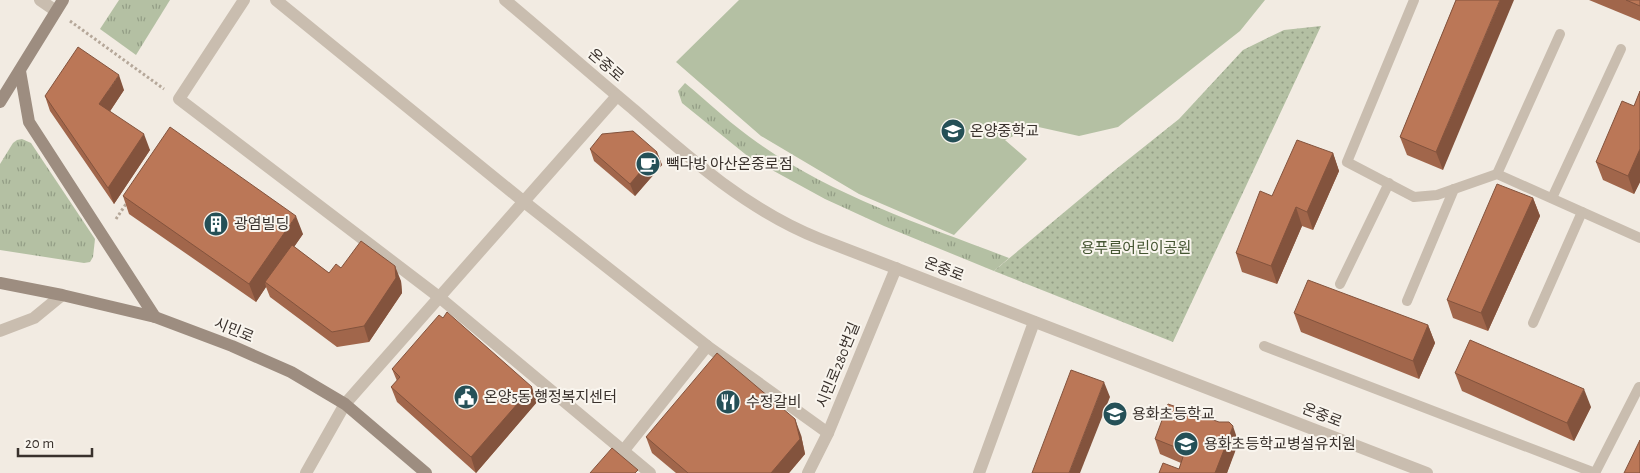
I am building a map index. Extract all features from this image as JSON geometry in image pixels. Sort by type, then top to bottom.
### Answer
[{"type":"main road","points":[[0,102],[59,6]]},
{"type":"main road","points":[[20,71],[29,122],[155,317]]},
{"type":"main road","name":"시민로","points":[[0,283],[62,295],[155,317],[232,346],[291,372],[345,404],[426,473]]},
{"type":"street","points":[[40,0],[59,6]]},
{"type":"street","points":[[244,0],[179,99],[439,297],[650,473]]},
{"type":"street","points":[[276,0],[707,346],[828,433]]},
{"type":"street","name":"온중로","points":[[505,0],[691,159],[731,189],[773,216],[815,237],[1426,473]]},
{"type":"street","points":[[306,473],[345,404],[617,96]]},
{"type":"street","name":"시민로280번길","points":[[808,473],[828,433],[896,268]]},
{"type":"street","points":[[0,332],[34,318],[62,295]]},
{"type":"street","points":[[979,473],[1034,322]]},
{"type":"street","points":[[624,450],[707,346]]},
{"type":"lane","points":[[1414,0],[1347,162],[1414,197],[1437,195],[1497,174],[1640,238]]},
{"type":"lane","points":[[1497,174],[1560,34]]},
{"type":"lane","points":[[1552,198],[1621,49]]},
{"type":"lane","points":[[1340,284],[1389,183]]},
{"type":"lane","points":[[1407,301],[1454,189]]},
{"type":"lane","points":[[1533,323],[1582,212]]},
{"type":"lane","points":[[1264,346],[1595,473],[1640,386]]},
{"type":"path","points":[[59,6],[179,99]]},
{"type":"path","points":[[116,220],[132,196]]},
{"type":"green space","points":[[119,0],[170,0],[136,55],[100,29]]},
{"type":"green space","name":"온양중학교","points":[[739,0],[1265,0],[1240,31],[1118,127],[1079,136],[1034,126],[1005,140],[1027,159],[954,235],[859,194],[761,136],[676,62]]},
{"type":"green space","name":"용푸름어린이공원","points":[[1321,26],[1173,342],[994,271],[1179,119],[1243,50],[1284,30]]},
{"type":"green space","points":[[685,83],[748,136],[817,179],[879,208],[1009,258],[994,271],[884,226],[825,199],[750,158],[682,103],[678,91]]},
{"type":"green space","points":[[22,139],[31,143],[95,239],[93,257],[90,262],[84,263],[0,250],[0,164],[13,143]]},
{"type":"building","points":[[1456,0],[1500,0],[1436,152],[1400,137]]},
{"type":"building","points":[[1626,0],[1640,0],[1640,6]]},
{"type":"building","points":[[78,47],[119,75],[99,104],[144,134],[108,188],[45,96]]},
{"type":"building","points":[[1640,91],[1640,149],[1628,176],[1596,162],[1622,101],[1634,106]]},
{"type":"building","name":"광염빌딩","points":[[170,127],[296,216],[249,284],[123,196]]},
{"type":"building","points":[[633,131],[657,152],[630,184],[590,149],[602,134]]},
{"type":"building","points":[[1297,140],[1333,153],[1307,212],[1296,207],[1271,266],[1236,253],[1260,191],[1272,196]]},
{"type":"building","points":[[1497,184],[1533,198],[1481,313],[1447,300]]},
{"type":"building","points":[[361,241],[395,266],[396,278],[364,326],[332,332],[265,282],[292,245],[329,273],[336,264],[341,268]]},
{"type":"building","points":[[1308,280],[1428,325],[1413,361],[1294,313]]},
{"type":"building","name":"온양5동 행정복지센터","points":[[447,312],[532,387],[471,457],[391,387],[400,377],[392,369],[439,315],[443,318]]},
{"type":"building","points":[[1470,340],[1584,389],[1567,423],[1455,373]]},
{"type":"building","name":"수정갈비","points":[[717,353],[795,419],[800,439],[771,473],[688,473],[646,437]]},
{"type":"building","points":[[1071,370],[1104,382],[1069,473],[1032,473]]},
{"type":"building","points":[[1168,404],[1219,422],[1229,422],[1233,426],[1215,473],[1159,473],[1163,463],[1179,469],[1185,451],[1155,439]]},
{"type":"building","points":[[1640,440],[1640,473],[1624,473]]},
{"type":"building","points":[[612,448],[638,470],[635,473],[590,473]]},
{"type":"place","name":"온양중학교","points":[[953,131]]},
{"type":"place","name":"빽다방 아산온중로점","points":[[648,164]]},
{"type":"place","name":"광염빌딩","points":[[216,224]]},
{"type":"place","name":"온양5동 행정복지센터","points":[[466,397]]},
{"type":"place","name":"수정갈비","points":[[728,402]]},
{"type":"place","name":"용화초등학교","points":[[1115,414]]},
{"type":"place","name":"용화초등학교병설유치원","points":[[1186,444]]}]
